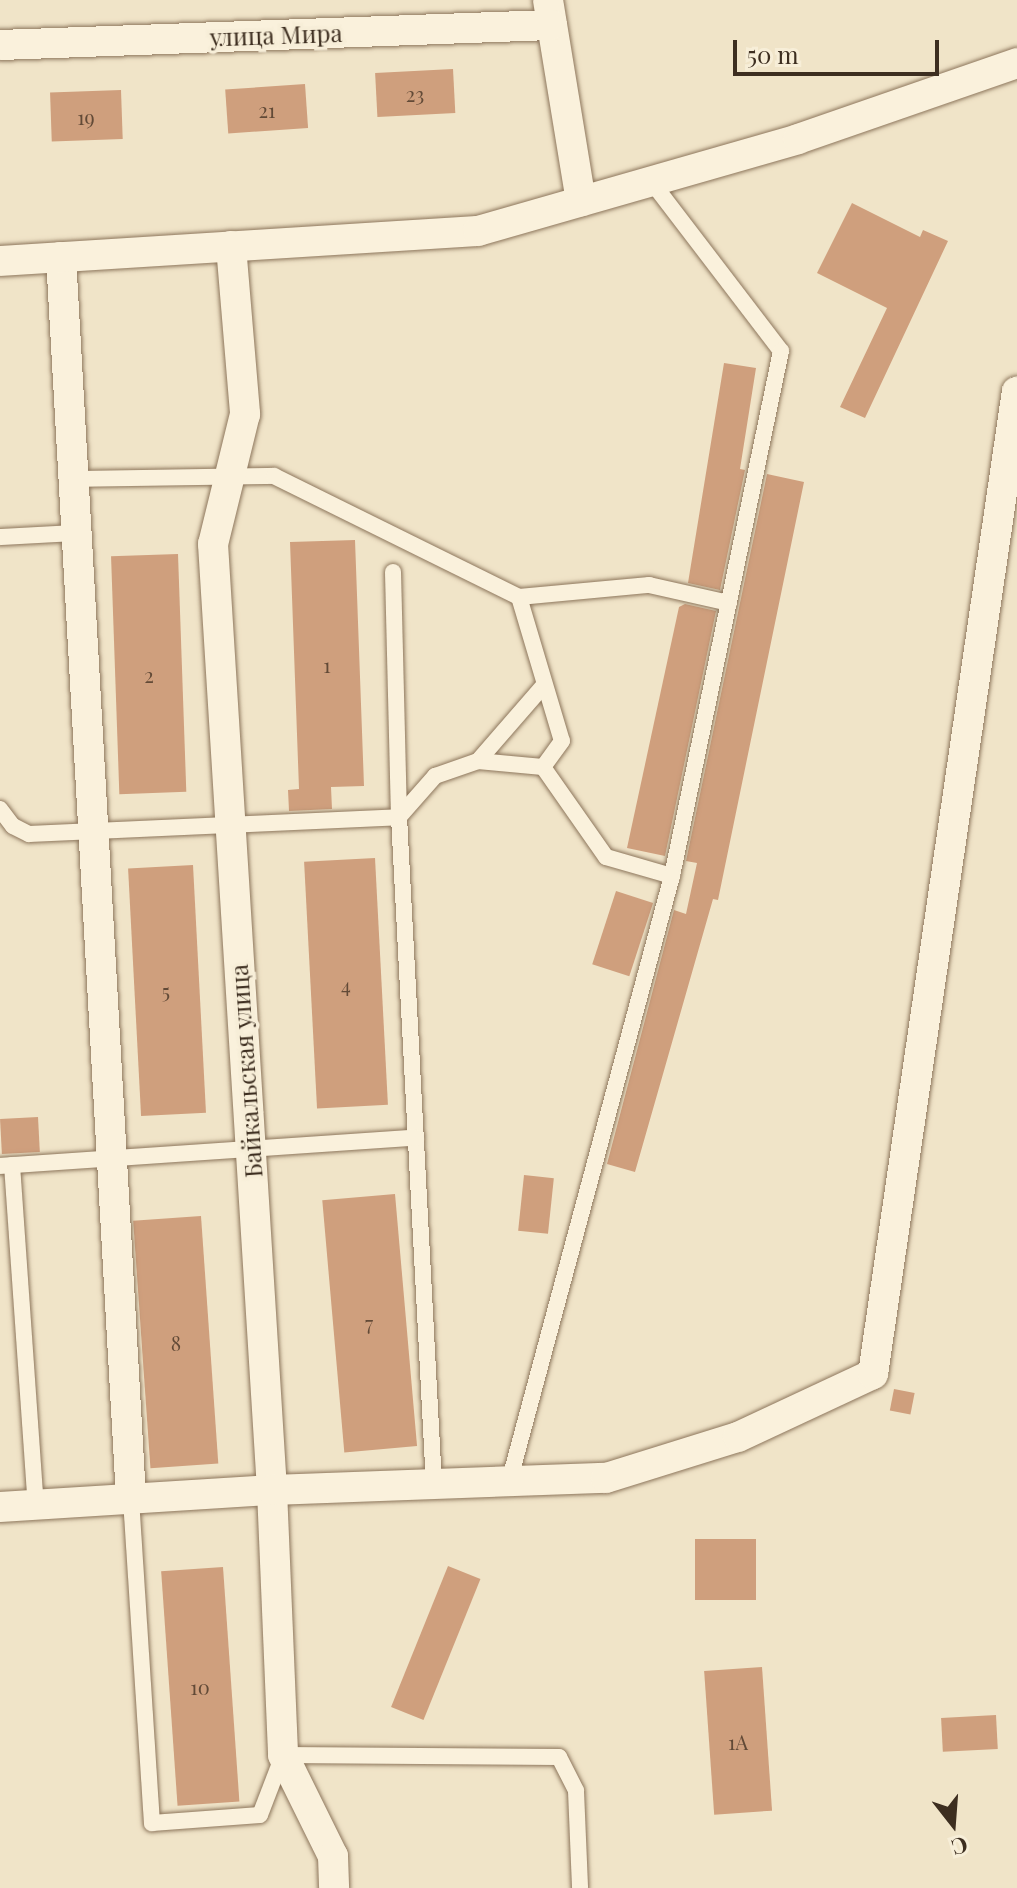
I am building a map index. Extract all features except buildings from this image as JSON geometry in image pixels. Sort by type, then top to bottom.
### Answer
[{"type":"street","name":"улица Мира","points":[[0,45],[550,12]]},
{"type":"street","points":[[550,12],[581,201]]},
{"type":"street","points":[[0,261],[478,231],[798,139],[1017,63]]},
{"type":"street","name":"Байкальская улица","points":[[231,246],[245,414],[213,544],[272,1490],[283,1755],[333,1856],[334,1888]]},
{"type":"street","points":[[61,257],[131,1499]]},
{"type":"street","points":[[0,1507],[272,1490],[606,1478],[738,1437],[873,1374],[1017,391]]},
{"type":"lane","points":[[509,1482],[672,876],[781,351],[651,181]]},
{"type":"lane","points":[[73,479],[274,476],[519,597],[649,585],[729,603]]},
{"type":"lane","points":[[0,537],[76,533]]},
{"type":"lane","points":[[393,572],[399,817],[434,1484]]},
{"type":"lane","points":[[519,597],[562,741],[543,767]]},
{"type":"lane","points":[[478,761],[544,685]]},
{"type":"lane","points":[[0,809],[13,826],[29,834],[399,817],[435,776],[478,761],[543,767],[606,857],[672,876]]},
{"type":"lane","points":[[36,1505],[6,1166],[416,1138]]},
{"type":"lane","points":[[131,1499],[152,1823],[260,1815],[283,1755],[559,1757],[576,1791],[580,1888]]}]
